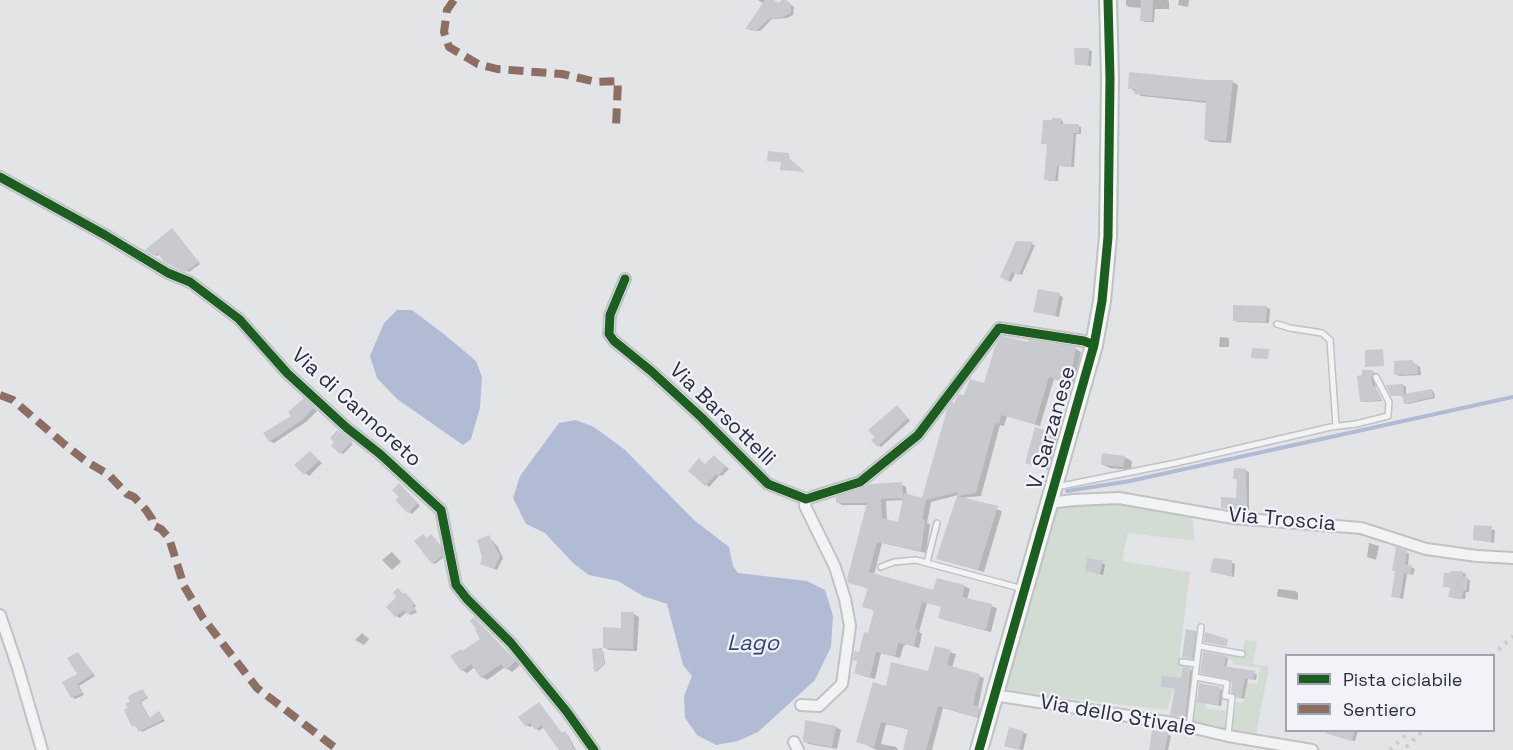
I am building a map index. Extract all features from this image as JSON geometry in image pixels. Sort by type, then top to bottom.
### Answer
[{"type":"main road","name":"V. Sarzanese","points":[[979,750],[1094,345],[1102,301],[1108,237],[1110,78],[1108,0]]},
{"type":"street","name":"Via di Cannoreto","points":[[0,177],[168,273],[190,282],[223,306],[239,319],[287,373],[441,510],[456,585],[538,675],[594,750]]},
{"type":"street","name":"Via Barsottelli","points":[[625,279],[610,315],[609,334],[614,341],[702,418],[768,484],[806,499]]},
{"type":"street","points":[[801,705],[819,705],[842,684],[850,626],[845,599],[835,567],[805,506],[806,499],[860,482],[918,435],[999,328],[1084,341],[1094,345]]},
{"type":"street","name":"Via Troscia","points":[[1052,495],[1074,500],[1119,498],[1233,518],[1361,528],[1426,549],[1513,558]]},
{"type":"street","points":[[0,615],[12,647],[42,750]]},
{"type":"street","name":"Via dello Stivale","points":[[994,695],[1173,723],[1228,736],[1312,750]]},
{"type":"lane","points":[[1277,324],[1322,333],[1330,340],[1336,426]]},
{"type":"lane","points":[[1052,495],[1197,458],[1388,416],[1389,402],[1376,377]]},
{"type":"lane","points":[[927,562],[937,523]]},
{"type":"lane","points":[[881,567],[894,562],[916,560],[1025,589]]},
{"type":"lane","points":[[1189,727],[1201,627]]},
{"type":"lane","points":[[1199,646],[1242,654]]},
{"type":"lane","points":[[1182,662],[1196,664]]},
{"type":"lane","points":[[1196,677],[1227,683],[1225,696],[1232,697],[1228,736]]},
{"type":"shaded area","points":[[1119,503],[1192,515],[1195,541],[1128,533],[1122,561],[1190,572],[1179,661],[1190,663],[1190,668],[1193,669],[1191,688],[1184,687],[1178,691],[1181,669],[1176,691],[1173,691],[1167,710],[1006,691],[1057,507]]},
{"type":"shaded area","points":[[1245,640],[1257,641],[1253,664],[1269,667],[1256,735],[1231,731],[1236,702],[1243,703],[1247,683],[1257,684],[1260,668],[1233,664],[1233,661],[1198,650],[1199,645],[1242,652]]},
{"type":"shaded area","points":[[1196,700],[1205,700],[1205,708],[1227,711],[1225,729],[1193,724]]},
{"type":"water","points":[[397,310],[412,310],[476,361],[482,377],[480,408],[471,439],[463,445],[397,399],[377,378],[370,356],[384,323]]},
{"type":"water","name":"Lago","points":[[576,420],[594,427],[624,449],[694,520],[729,547],[733,566],[738,573],[807,581],[825,590],[833,616],[831,647],[815,680],[758,732],[738,741],[716,745],[697,735],[685,718],[684,696],[692,676],[683,665],[667,604],[643,596],[618,581],[589,575],[574,564],[545,533],[526,524],[513,498],[520,476],[559,423]]},
{"type":"building","points":[[765,0],[774,0],[778,3],[786,0],[791,4],[791,13],[769,19],[757,30],[745,29]]},
{"type":"building","points":[[1141,0],[1153,0],[1152,21],[1140,21]]},
{"type":"building","points":[[1074,48],[1089,48],[1088,65],[1075,65]]},
{"type":"building","points":[[1129,72],[1208,80],[1233,80],[1226,141],[1204,140],[1206,101],[1134,94],[1135,89],[1128,89]]},
{"type":"building","points":[[1052,118],[1061,118],[1061,124],[1079,124],[1079,133],[1074,133],[1071,167],[1057,166],[1055,181],[1044,180],[1047,144],[1041,144],[1043,120],[1052,120]]},
{"type":"building","points":[[768,151],[789,153],[789,158],[805,172],[780,170],[781,162],[767,161]]},
{"type":"building","points":[[172,228],[199,262],[185,272],[164,262],[158,253],[154,256],[145,250]]},
{"type":"building","points":[[1016,241],[1033,242],[1019,275],[1012,272],[1008,281],[1000,277]]},
{"type":"building","points":[[1038,289],[1060,293],[1055,316],[1033,312]]},
{"type":"building","points":[[1233,305],[1267,306],[1266,322],[1233,321]]},
{"type":"building","points":[[1002,336],[1028,342],[1028,340],[1076,347],[1069,383],[1049,377],[1035,424],[1001,415],[999,424],[995,423],[976,493],[957,496],[958,492],[926,500],[922,519],[925,520],[921,551],[877,542],[869,572],[933,590],[937,578],[965,585],[962,597],[992,604],[986,630],[938,618],[941,606],[922,602],[915,629],[918,629],[914,646],[898,644],[895,656],[876,652],[870,677],[854,673],[857,661],[853,660],[854,651],[859,652],[864,632],[868,633],[874,610],[862,607],[868,588],[848,583],[847,579],[867,503],[836,503],[836,497],[871,484],[902,482],[903,498],[904,493],[922,498],[947,409],[952,402],[954,403],[958,394],[964,395],[970,379],[984,383],[995,346]],"holes":[[[903,498],[898,522],[882,518],[881,499]]]},
{"type":"building","points":[[1252,348],[1269,349],[1268,359],[1251,358]]},
{"type":"building","points":[[1383,349],[1384,366],[1365,367],[1365,350]]},
{"type":"building","points":[[1413,360],[1413,364],[1417,364],[1418,374],[1394,375],[1394,361]]},
{"type":"building","points":[[1362,370],[1373,370],[1371,379],[1381,400],[1360,402],[1357,376],[1362,375]]},
{"type":"building","points":[[1403,384],[1404,394],[1432,389],[1433,397],[1404,404],[1402,395],[1391,396],[1386,385]]},
{"type":"building","points":[[304,398],[314,408],[302,420],[269,442],[263,433],[291,416],[288,412]]},
{"type":"building","points":[[897,405],[908,418],[877,447],[871,440],[875,437],[868,430]]},
{"type":"building","points":[[1035,427],[1052,432],[1043,468],[1025,463]]},
{"type":"building","points":[[337,430],[352,441],[340,454],[331,446],[334,442],[330,438]]},
{"type":"building","points":[[310,451],[319,460],[304,475],[294,465]]},
{"type":"building","points":[[1102,453],[1125,456],[1123,467],[1101,465]]},
{"type":"building","points":[[714,455],[726,467],[705,486],[688,471],[699,458],[705,464]]},
{"type":"building","points":[[1234,468],[1246,469],[1247,510],[1221,508],[1221,497],[1236,498],[1237,479],[1233,479]]},
{"type":"building","points":[[399,483],[418,503],[408,513],[395,500],[399,497],[392,490]]},
{"type":"building","points":[[957,496],[998,506],[978,570],[936,559]]},
{"type":"building","points":[[1474,525],[1492,526],[1491,542],[1473,540]]},
{"type":"building","points":[[423,534],[427,538],[431,534],[441,546],[442,556],[432,564],[414,541]]},
{"type":"building","points":[[489,535],[500,556],[494,569],[480,564],[482,557],[477,540]]},
{"type":"building","points":[[1396,547],[1407,551],[1405,564],[1412,566],[1410,574],[1404,573],[1400,598],[1391,597]]},
{"type":"building","points":[[1087,558],[1103,561],[1100,574],[1085,571]]},
{"type":"building","points":[[1213,558],[1232,560],[1232,576],[1210,572]]},
{"type":"building","points":[[1450,571],[1463,571],[1463,577],[1468,577],[1466,591],[1463,591],[1462,598],[1448,597],[1450,587],[1443,587],[1444,573],[1450,573]]},
{"type":"building","points":[[398,588],[402,593],[406,593],[414,604],[412,606],[415,610],[407,614],[404,610],[395,617],[386,607],[396,597],[393,592]]},
{"type":"building","points":[[621,612],[634,612],[633,649],[603,648],[603,627],[621,628]]},
{"type":"building","points":[[474,617],[516,661],[506,670],[501,664],[481,678],[471,664],[461,671],[450,656],[480,639],[470,621]]},
{"type":"building","points":[[1186,629],[1196,631],[1192,659],[1182,657]]},
{"type":"building","points":[[1205,632],[1228,639],[1227,646],[1204,642]]},
{"type":"building","points":[[935,646],[951,650],[947,665],[980,674],[973,705],[980,707],[977,717],[938,706],[926,750],[903,750],[908,729],[881,722],[874,747],[856,742],[873,682],[886,686],[891,662],[928,671]]},
{"type":"building","points":[[602,648],[604,664],[594,672],[592,649]]},
{"type":"building","points":[[78,652],[93,674],[77,684],[82,693],[71,698],[62,682],[77,674],[67,658]]},
{"type":"building","points":[[1203,652],[1226,656],[1224,666],[1255,671],[1253,680],[1245,678],[1241,699],[1231,692],[1230,679],[1200,673]]},
{"type":"building","points":[[1183,667],[1191,668],[1185,717],[1170,715],[1175,688],[1161,687],[1162,676],[1181,678]]},
{"type":"building","points":[[1199,683],[1221,687],[1218,705],[1197,702]]},
{"type":"building","points":[[143,689],[147,697],[140,701],[149,718],[159,711],[164,719],[138,732],[136,725],[132,727],[124,710],[128,708],[125,704],[130,701],[128,698],[130,695]]},
{"type":"building","points":[[539,702],[562,733],[565,731],[575,750],[559,750],[541,725],[535,730],[530,723],[525,726],[518,717]]},
{"type":"building","points":[[805,720],[836,726],[832,747],[803,742]]},
{"type":"building","points":[[1009,727],[1024,731],[1019,750],[1004,746]]},
{"type":"building","points":[[1152,730],[1168,732],[1165,750],[1149,750]]},
{"type":"building","points":[[1325,732],[1354,732],[1352,741]]},
{"type":"waterway","points":[[1067,491],[1130,481],[1513,397]]},
{"type":"railway","points":[[1494,654],[1513,636]]},
{"type":"railway","points":[[1390,750],[1409,732]]},
{"type":"railway","points":[[1406,747],[1422,732]]},
{"type":"marked path","points":[[454,0],[447,10],[444,32],[449,47],[478,64],[497,69],[562,74],[596,82],[618,81],[616,127]]},
{"type":"marked path","points":[[0,395],[13,400],[64,444],[87,462],[108,474],[127,494],[134,497],[146,510],[153,525],[161,529],[169,538],[184,586],[203,618],[257,688],[338,750]]},
{"type":"cycle path","points":[[979,750],[1094,345],[1102,301],[1108,237],[1110,78],[1108,0]]},
{"type":"cycle path","points":[[0,177],[168,273],[190,282],[239,319],[287,373],[441,510],[456,585],[511,643],[567,712],[594,750]]},
{"type":"cycle path","points":[[625,279],[610,315],[609,334],[614,341],[702,418],[768,484],[806,499],[860,482],[918,435],[999,328],[1084,341],[1094,345]]}]
